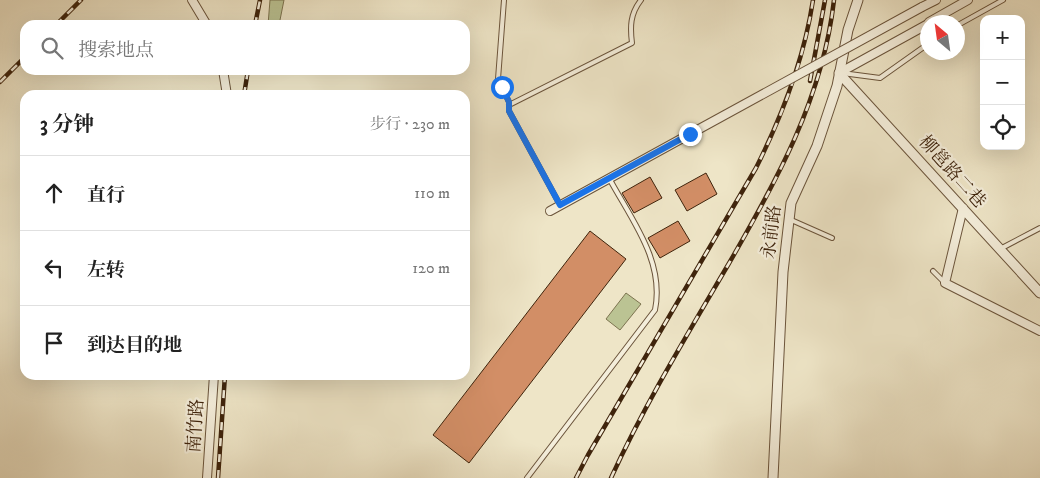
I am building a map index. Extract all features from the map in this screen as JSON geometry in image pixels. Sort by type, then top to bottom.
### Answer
[{"type":"street","points":[[192,0],[204,20]]},
{"type":"street","name":"永前路","points":[[773,478],[784,272],[791,203],[817,146],[839,73],[848,30],[858,0]]},
{"type":"street","points":[[550,211],[936,0]]},
{"type":"street","points":[[942,15],[968,0]]},
{"type":"street","points":[[839,73],[920,27]]},
{"type":"street","name":"柳邕路二巷","points":[[839,73],[1040,293]]},
{"type":"street","points":[[224,75],[226,90]]},
{"type":"street","points":[[962,208],[945,283],[1040,331]]},
{"type":"street","name":"南竹路","points":[[207,478],[214,380]]},
{"type":"lane","points":[[504,0],[498,79],[509,105],[509,111],[560,205]]},
{"type":"lane","points":[[509,105],[632,43],[630,25],[635,8],[641,0]]},
{"type":"lane","points":[[965,21],[1003,0]]},
{"type":"lane","points":[[839,73],[880,78],[920,50]]},
{"type":"lane","points":[[527,478],[655,310],[658,298],[656,273],[646,243],[608,178]]},
{"type":"lane","points":[[789,218],[832,238]]},
{"type":"lane","points":[[1000,249],[1040,228]]},
{"type":"lane","points":[[933,272],[945,283]]},
{"type":"green space","points":[[270,0],[284,0],[280,20],[268,20]]},
{"type":"green space","points":[[626,293],[641,304],[620,330],[606,319]]},
{"type":"building","points":[[706,173],[717,194],[687,211],[675,190]]},
{"type":"building","points":[[650,177],[662,198],[634,213],[622,193]]},
{"type":"building","points":[[678,221],[690,241],[660,258],[648,238]]},
{"type":"building","points":[[590,231],[626,259],[469,463],[433,435]]},
{"type":"railway","points":[[61,20],[81,0]]},
{"type":"railway","points":[[256,20],[260,0]]},
{"type":"railway","points":[[576,478],[756,168],[784,107],[804,44],[813,0]]},
{"type":"railway","points":[[810,81],[825,0]]},
{"type":"railway","points":[[611,478],[652,397],[780,171],[795,138],[820,71],[834,0]]},
{"type":"railway","points":[[0,82],[20,62]]},
{"type":"railway","points":[[245,90],[247,75]]},
{"type":"railway","points":[[218,478],[225,380]]},
{"type":"route","points":[[502,87],[509,102],[509,111],[560,205],[690,134]]}]
